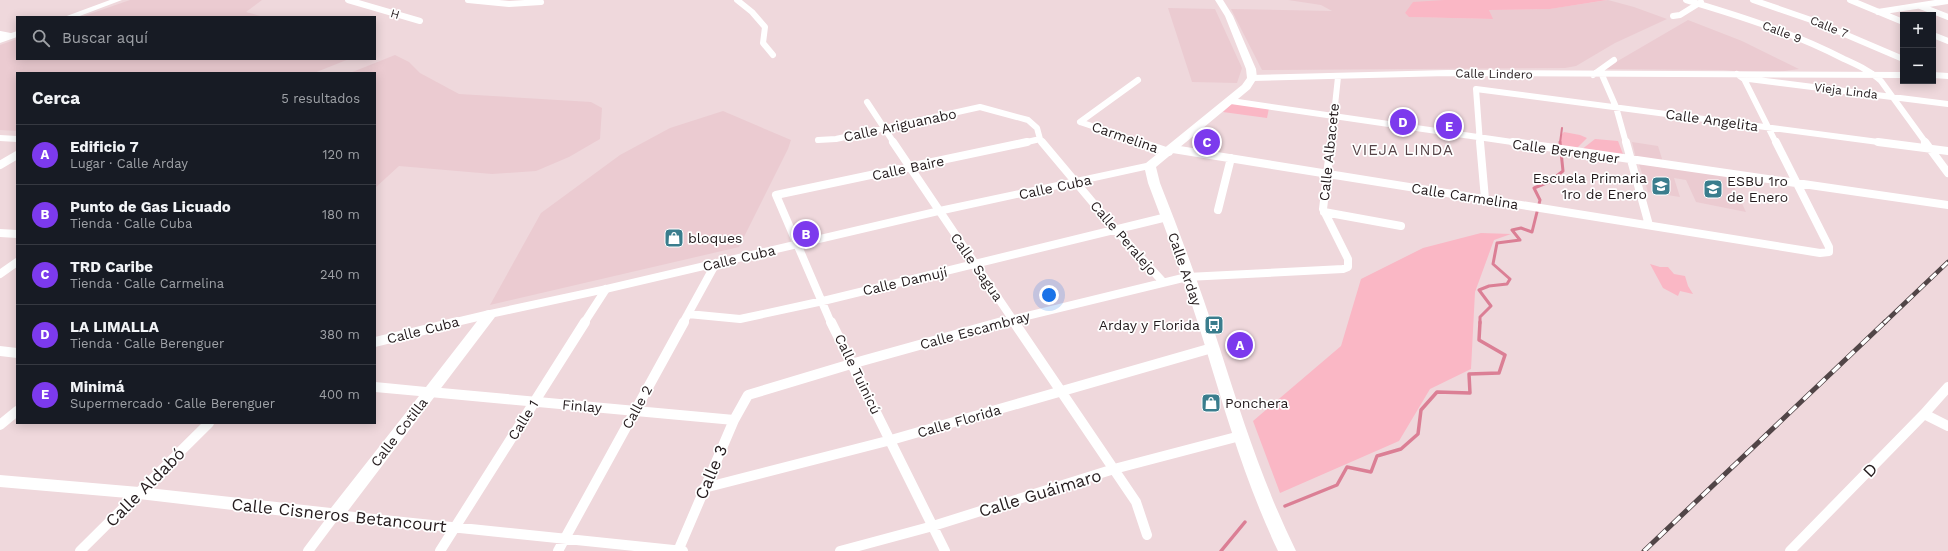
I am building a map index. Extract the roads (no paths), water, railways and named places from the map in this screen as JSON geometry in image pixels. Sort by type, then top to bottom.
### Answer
[{"type":"street","points":[[71,16],[118,0]]},
{"type":"street","name":"H","points":[[348,0],[420,21]]},
{"type":"street","points":[[366,5],[378,0]]},
{"type":"street","points":[[468,0],[509,4],[541,1]]},
{"type":"street","points":[[737,0],[752,12],[765,27],[763,43],[772,55]]},
{"type":"street","points":[[1150,166],[1231,101],[1246,88],[1252,78],[1251,69],[1228,16],[1219,0]]},
{"type":"street","name":"Calle 9","points":[[1686,0],[1701,2],[1805,40],[1839,55],[1875,75]]},
{"type":"street","name":"Calle 7","points":[[1753,0],[1814,20],[1900,58]]},
{"type":"street","points":[[1850,0],[1900,21]]},
{"type":"street","points":[[1878,12],[1948,1]]},
{"type":"street","points":[[1672,16],[1680,15],[1701,2]]},
{"type":"street","points":[[1918,6],[1948,17]]},
{"type":"street","points":[[0,34],[14,35]]},
{"type":"street","points":[[0,40],[14,35]]},
{"type":"street","points":[[1936,36],[1948,41]]},
{"type":"street","points":[[1593,75],[1614,60]]},
{"type":"street","name":"Calle Lindero","points":[[1252,78],[1448,73],[1741,77]]},
{"type":"street","points":[[1602,75],[1616,107],[1649,225]]},
{"type":"street","points":[[1875,75],[1948,173]]},
{"type":"street","points":[[1797,183],[1741,77],[1900,75]]},
{"type":"street","points":[[1936,75],[1948,76]]},
{"type":"street","name":"Calle Albacete","points":[[1338,77],[1326,174],[1324,212],[1348,259],[1348,267]]},
{"type":"street","name":"Vieja Linda","points":[[1741,77],[1948,104]]},
{"type":"street","name":"Carmelina","points":[[1138,80],[1080,122],[1171,150]]},
{"type":"street","name":"Calle Angelita","points":[[1479,138],[1476,89],[1948,151]]},
{"type":"street","name":"Calle Berenguer","points":[[1231,101],[1948,205]]},
{"type":"street","name":"Calle Sagua","points":[[867,102],[1136,502],[1147,535]]},
{"type":"street","name":"Calle Ariguanabo","points":[[818,140],[836,139],[980,107]]},
{"type":"street","name":"Calle Peralejo","points":[[980,107],[1028,120],[1037,128],[1040,139],[1115,229],[1163,282]]},
{"type":"street","points":[[0,138],[16,139]]},
{"type":"street","points":[[1479,138],[1485,199]]},
{"type":"street","name":"Calle Baire","points":[[776,195],[910,168],[1040,139]]},
{"type":"street","name":"Calle Carmelina","points":[[1171,150],[1231,158],[1820,253],[1829,252],[1829,247],[1797,183]]},
{"type":"street","points":[[0,165],[16,156]]},
{"type":"street","points":[[1218,210],[1231,158]]},
{"type":"street","name":"Calle Cuba","points":[[376,342],[490,314],[606,289],[939,211],[1150,166]]},
{"type":"street","name":"Calle Arday","points":[[1150,166],[1154,183],[1168,217],[1256,481],[1287,551]]},
{"type":"street","name":"Calle Tuinicú","points":[[776,195],[796,245],[851,364],[891,440],[945,551]]},
{"type":"street","points":[[1324,212],[1401,226]]},
{"type":"street","name":"Calle Damují","points":[[688,314],[740,319],[976,264],[1168,217]]},
{"type":"street","points":[[0,233],[16,234]]},
{"type":"street","points":[[0,274],[16,263]]},
{"type":"street","name":"Calle 2","points":[[558,551],[716,263]]},
{"type":"street","name":"Calle Escambray","points":[[748,395],[851,364],[1013,319],[1163,282],[1188,277],[1343,269],[1348,267]]},
{"type":"street","name":"Calle 1","points":[[440,551],[606,289]]},
{"type":"street","name":"Calle Cotilla","points":[[308,551],[490,314]]},
{"type":"street","name":"Calle Florida","points":[[704,488],[891,440],[1063,392],[1212,348]]},
{"type":"street","points":[[0,351],[16,353]]},
{"type":"street","points":[[376,387],[430,392]]},
{"type":"street","name":"D","points":[[1790,551],[1924,414],[1948,387]]},
{"type":"street","name":"Finlay","points":[[430,392],[734,420]]},
{"type":"street","name":"Calle 3","points":[[678,551],[734,420],[748,395]]},
{"type":"street","points":[[0,425],[16,412]]},
{"type":"street","points":[[1924,414],[1948,426]]},
{"type":"street","name":"Calle Aldabó","points":[[80,551],[208,424]]},
{"type":"street","name":"Calle Guáimaro","points":[[840,551],[933,526],[1114,469],[1240,436]]},
{"type":"street","name":"Calle Cisneros Betancourt","points":[[0,481],[139,493],[678,551]]},
{"type":"street","points":[[678,551],[683,551]]},
{"type":"waterway","points":[[1560,143],[1562,128]]},
{"type":"waterway","points":[[1480,322],[1480,317],[1491,306],[1479,290],[1489,286],[1507,284],[1510,279],[1493,264],[1497,243],[1520,240],[1512,230],[1521,228],[1532,232],[1540,200],[1534,188],[1549,182],[1563,171],[1560,143]]},
{"type":"waterway","points":[[1285,506],[1337,485],[1347,467],[1371,472],[1377,456],[1401,449],[1418,434],[1421,410],[1437,392],[1470,393],[1469,374],[1499,373],[1505,355],[1479,340],[1480,322]]},
{"type":"waterway","points":[[1221,551],[1245,522]]},
{"type":"railway","points":[[1884,323],[1948,262]]},
{"type":"railway","points":[[1644,551],[1885,322]]},
{"type":"place","name":"LA LIMALLA","points":[[1403,122]]},
{"type":"place","name":"Minimá","points":[[1449,126]]},
{"type":"place","name":"TRD Caribe","points":[[1207,142]]},
{"type":"place","name":"Escuela Primaria 1ro de Enero","points":[[1661,186]]},
{"type":"place","name":"ESBU 1ro de Enero","points":[[1713,189]]},
{"type":"place","name":"Punto de Gas Licuado","points":[[806,234]]},
{"type":"place","name":"bloques","points":[[674,238]]},
{"type":"place","name":"Arday y Florida","points":[[1214,325]]},
{"type":"place","name":"Edificio 7","points":[[1240,345]]},
{"type":"place","name":"Ponchera","points":[[1211,403]]},
{"type":"district","name":"VIEJA LINDA","points":[[1403,150]]}]
